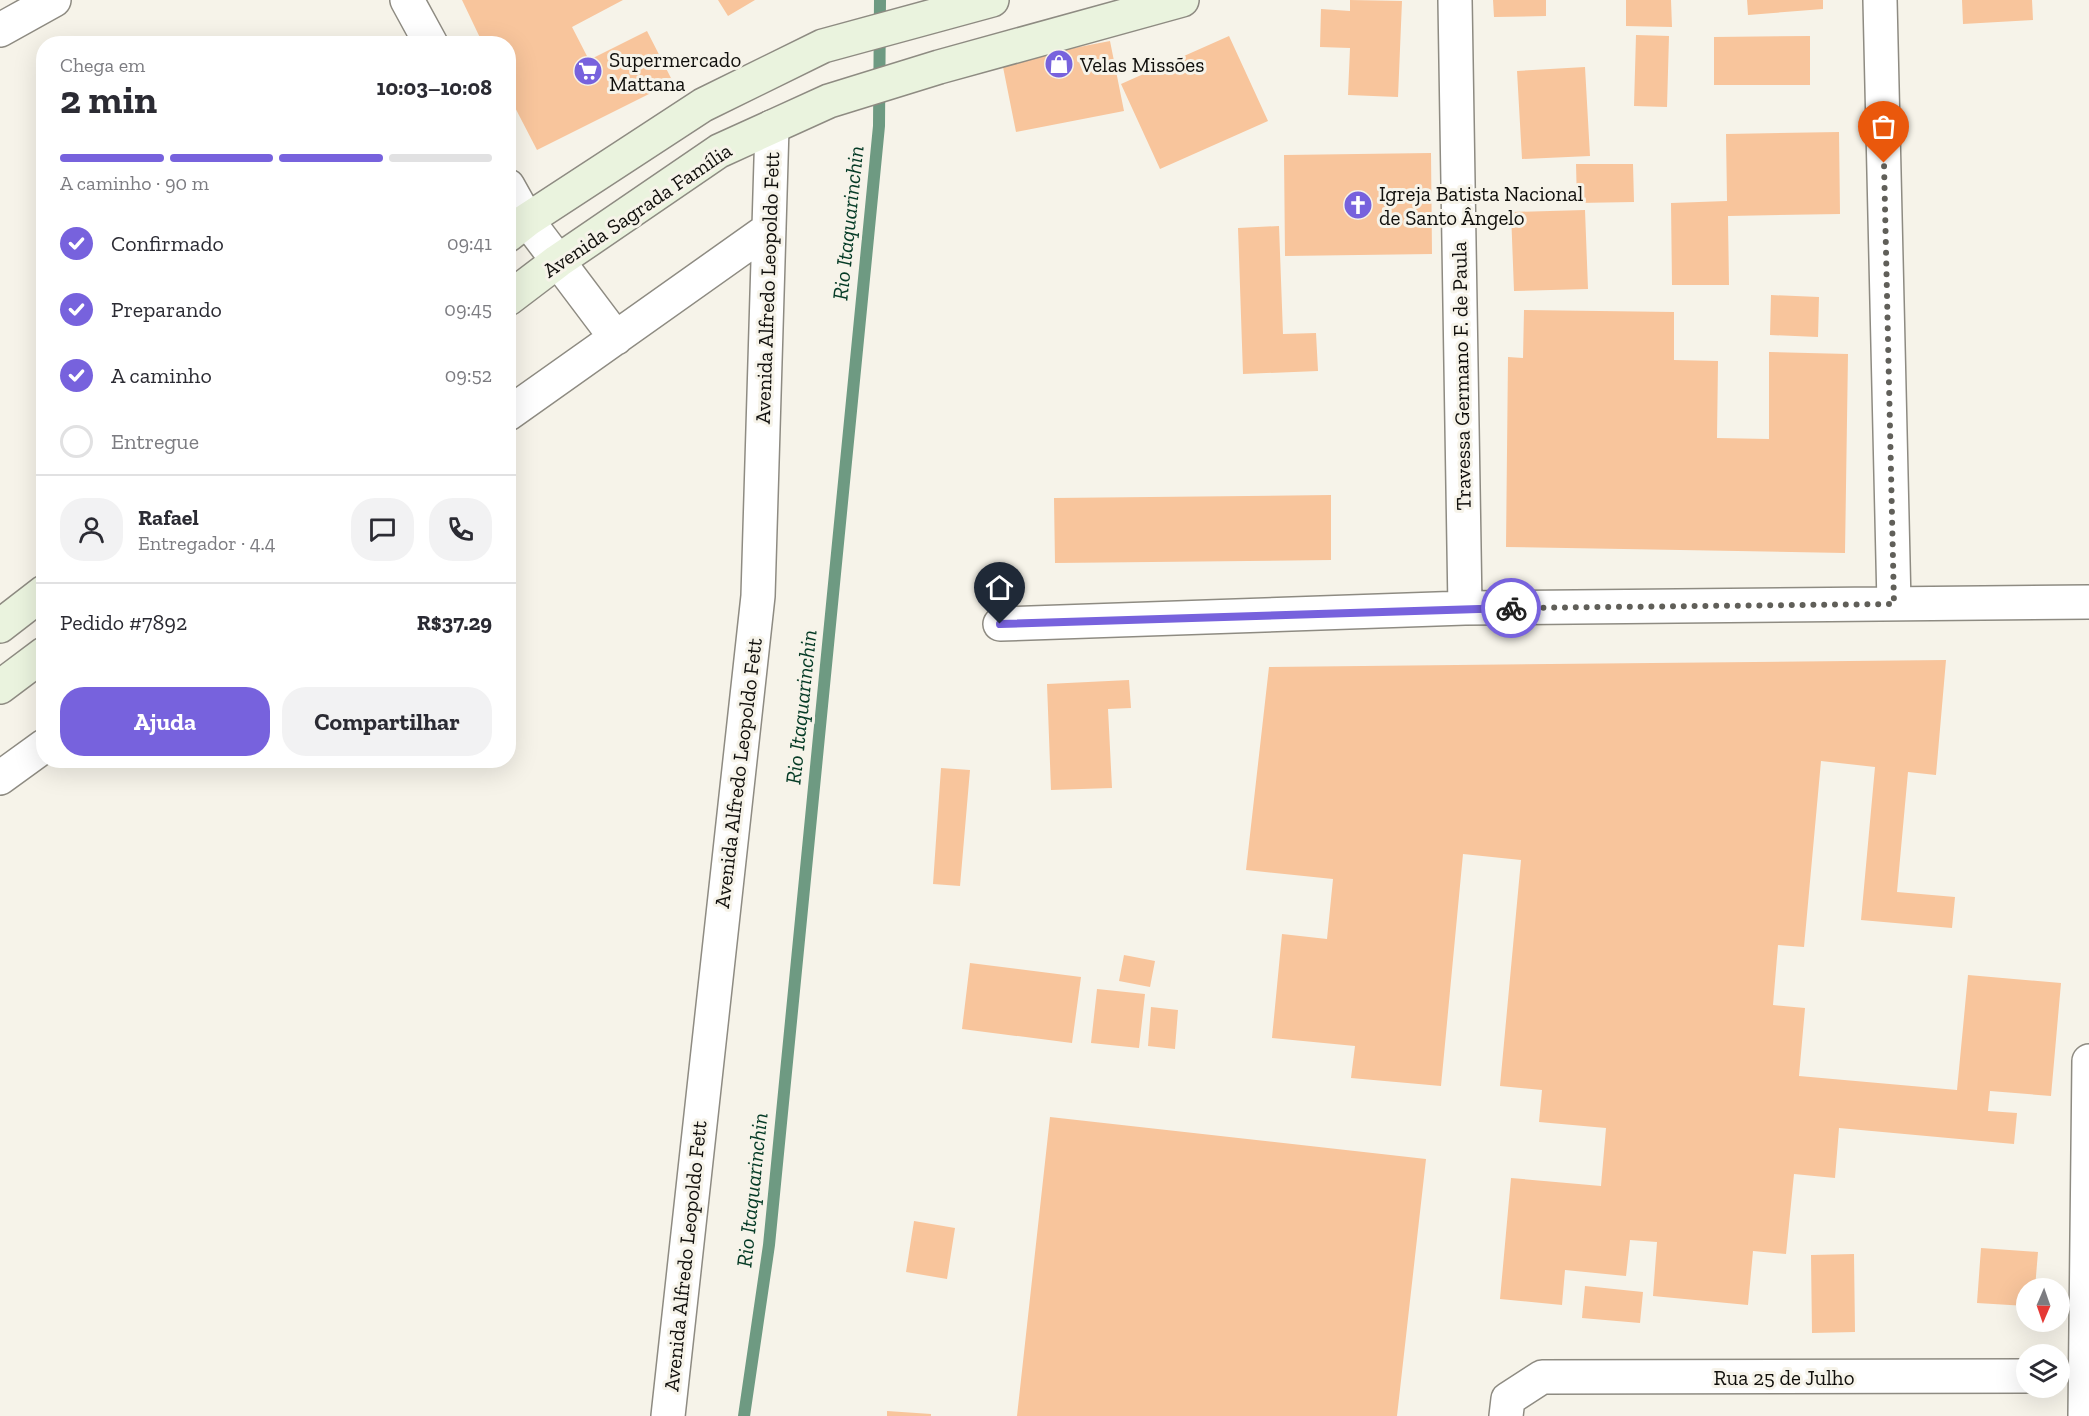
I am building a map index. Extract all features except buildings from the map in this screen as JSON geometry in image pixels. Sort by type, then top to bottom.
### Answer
[{"type":"main road","points":[[518,227],[703,105],[823,46],[992,0]]},
{"type":"main road","name":"Avenida Sagrada Família","points":[[516,293],[558,261],[719,152],[830,101],[939,67],[1182,0]]},
{"type":"main road","points":[[0,626],[36,598]]},
{"type":"main road","points":[[0,687],[36,660]]},
{"type":"street","points":[[0,30],[54,0]]},
{"type":"street","points":[[407,0],[427,36]]},
{"type":"street","name":"Travessa Germano F. de Paula","points":[[1455,0],[1465,608]]},
{"type":"street","points":[[1880,0],[1894,604]]},
{"type":"street","name":"Avenida Alfredo Leopoldo Fett","points":[[668,1416],[758,596],[772,127]]},
{"type":"street","points":[[518,227],[558,261],[616,338]]},
{"type":"street","points":[[516,408],[769,229]]},
{"type":"street","points":[[1000,624],[1465,608],[2089,602]]},
{"type":"street","points":[[0,778],[36,752]]},
{"type":"street","points":[[2085,1416],[2078,1376],[2089,1061]]},
{"type":"street","name":"Rua 25 de Julho","points":[[1506,1416],[1508,1399],[1542,1377],[2016,1376]]},
{"type":"waterway","name":"Rio Itaquarinchin","points":[[744,1416],[769,1245],[879,126],[880,0]]},
{"type":"way so far","points":[[1511,608],[1894,604],[1884,163]]},
{"type":"place","name":"Velas Missões","points":[[1059,64]]},
{"type":"place","name":"Supermercado Mattana","points":[[588,71]]},
{"type":"place","name":"Igreja Batista Nacional de Santo Ângelo","points":[[1358,205]]},
{"type":"route","points":[[1000,624],[1511,608]]}]
